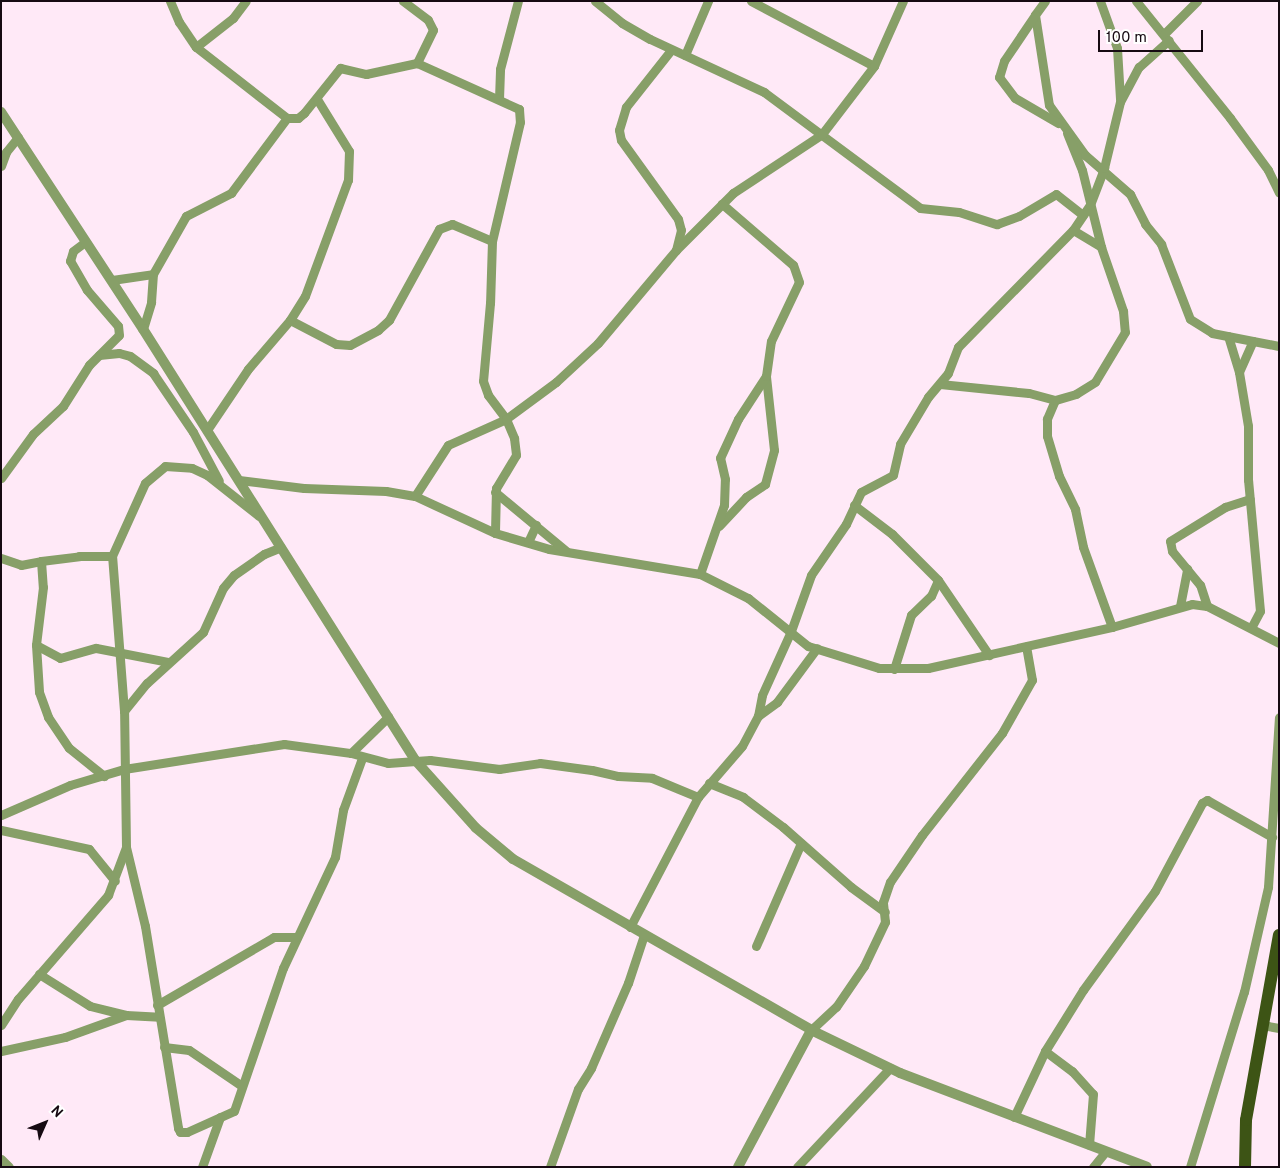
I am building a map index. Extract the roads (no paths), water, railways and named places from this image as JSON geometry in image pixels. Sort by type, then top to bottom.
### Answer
[{"type":"main road","points":[[1245,1167],[1246,1120],[1279,935]]},
{"type":"street","points":[[170,1],[179,22],[196,47],[287,118],[298,118],[317,99],[340,68],[366,74],[417,63],[517,106],[520,118],[492,241],[490,303],[483,381],[488,395],[506,419],[514,438],[516,455],[495,492],[495,533]]},
{"type":"street","points":[[196,47],[233,18],[246,1]]},
{"type":"street","points":[[403,1],[428,20],[433,30],[417,63]]},
{"type":"street","points":[[499,99],[500,70],[518,1]]},
{"type":"street","points":[[595,1],[622,23],[671,50],[749,83],[822,134],[920,208],[959,212],[997,224],[1019,216],[1056,194],[1084,215]]},
{"type":"street","points":[[686,56],[708,1]]},
{"type":"street","points":[[751,1],[874,66]]},
{"type":"street","points":[[415,496],[448,445],[506,419],[556,382],[598,343],[676,250],[722,204],[738,190],[822,134],[874,66],[903,1]]},
{"type":"street","points":[[1045,1],[1004,61],[999,77],[1015,98],[1065,130],[1089,159],[1104,168],[1130,194],[1145,224],[1161,244],[1190,319],[1200,328],[1228,336],[1279,346]]},
{"type":"street","points":[[1100,1],[1117,48],[1120,102]]},
{"type":"street","points":[[1136,1],[1260,159],[1279,193]]},
{"type":"street","points":[[630,926],[698,797],[742,746],[758,716],[762,695],[791,631],[811,576],[846,524],[854,505],[868,486],[893,475],[900,444],[940,384],[964,340],[1074,230],[1090,205],[1104,168],[1120,102],[1139,67],[1197,1]]},
{"type":"street","points":[[940,384],[1028,393],[1055,400],[1076,394],[1094,382],[1125,332],[1123,311],[1101,247],[1082,170],[1065,130],[1045,93],[1035,15]]},
{"type":"street","points":[[671,50],[626,106],[619,130],[621,140],[678,219],[681,230],[676,250]]},
{"type":"street","points":[[207,430],[248,369],[290,320],[305,296],[348,180],[350,167],[349,151],[317,99]]},
{"type":"street","points":[[1,112],[144,329],[415,760],[450,802],[502,852],[811,1030],[890,1068],[1147,1167]]},
{"type":"street","points":[[144,329],[151,302],[153,274],[186,216],[231,192],[287,118]]},
{"type":"street","points":[[1,166],[6,152],[18,136]]},
{"type":"street","points":[[718,527],[746,497],[765,484],[774,450],[766,376],[771,342],[800,282],[799,275],[793,265],[722,204]]},
{"type":"street","points":[[290,320],[336,344],[350,345],[378,330],[389,320],[439,229],[452,224],[492,241]]},
{"type":"street","points":[[1074,230],[1101,247]]},
{"type":"street","points":[[1,478],[33,434],[62,406],[98,355],[117,337],[119,329],[87,290],[70,261],[73,251],[85,242]]},
{"type":"street","points":[[112,280],[153,274]]},
{"type":"street","points":[[1228,336],[1239,372],[1248,426],[1250,499],[1260,611],[1251,628]]},
{"type":"street","points":[[1239,372],[1253,341]]},
{"type":"street","points":[[98,355],[119,353],[130,356],[153,373],[193,432],[221,486]]},
{"type":"street","points":[[700,574],[718,527],[724,505],[724,479],[720,458],[738,419],[766,376]]},
{"type":"street","points":[[1055,400],[1047,419],[1051,454],[1075,509],[1083,547],[1112,627]]},
{"type":"street","points":[[263,519],[221,486],[192,468],[165,466],[145,483],[112,556],[124,711],[126,847],[141,902],[178,1130],[187,1132],[234,1111],[283,968],[336,857],[343,810],[362,758]]},
{"type":"street","points":[[239,480],[304,488],[386,491],[415,496],[495,533],[567,552],[700,574],[748,598],[817,648],[862,664],[894,669],[928,668],[1112,627],[1180,606],[1207,606],[1279,643]]},
{"type":"street","points":[[495,492],[567,552]]},
{"type":"street","points":[[1207,606],[1200,585],[1170,548],[1172,538],[1225,507],[1250,499]]},
{"type":"street","points":[[854,505],[892,534],[938,580],[989,655]]},
{"type":"street","points":[[528,542],[536,525]]},
{"type":"street","points":[[124,711],[168,662],[203,632],[224,588],[234,575],[264,554],[281,547]]},
{"type":"street","points":[[1,558],[21,565],[79,556],[112,556]]},
{"type":"street","points":[[41,561],[43,587],[36,645],[39,692],[48,717],[69,748],[104,776]]},
{"type":"street","points":[[1180,606],[1187,569]]},
{"type":"street","points":[[894,669],[911,615],[931,596],[938,580]]},
{"type":"street","points":[[36,645],[60,658],[86,649],[118,650],[168,662]]},
{"type":"street","points":[[738,1167],[811,1030],[836,1007],[864,966],[885,922],[884,893],[890,882],[922,835],[992,749],[1032,680],[1026,647]]},
{"type":"street","points":[[758,716],[777,702],[817,648]]},
{"type":"street","points":[[351,753],[388,717]]},
{"type":"street","points":[[1190,1167],[1244,992],[1268,887],[1279,717]]},
{"type":"street","points":[[1,815],[70,785],[124,770],[284,744],[351,753],[362,758],[388,763],[415,760],[499,770],[540,763],[592,770],[618,776],[652,778],[698,797]]},
{"type":"street","points":[[709,783],[743,798],[802,843],[851,887],[885,912]]},
{"type":"street","points":[[1014,1117],[1045,1051],[1083,990],[1155,891],[1204,800],[1272,837]]},
{"type":"street","points":[[1,830],[89,849],[115,881]]},
{"type":"street","points":[[756,946],[802,843]]},
{"type":"street","points":[[1,1026],[39,974],[99,908],[115,881],[126,847]]},
{"type":"street","points":[[550,1167],[578,1088],[591,1068],[628,983],[644,935]]},
{"type":"street","points":[[157,1004],[274,937],[298,937]]},
{"type":"street","points":[[39,974],[84,1003],[126,1015],[159,1017]]},
{"type":"street","points":[[1,1051],[64,1038],[126,1015]]},
{"type":"street","points":[[1262,1024],[1279,1028]]},
{"type":"street","points":[[164,1047],[189,1050],[242,1086]]},
{"type":"street","points":[[1045,1051],[1072,1071],[1093,1094],[1089,1145]]},
{"type":"street","points":[[797,1167],[890,1068]]},
{"type":"street","points":[[202,1167],[220,1117]]},
{"type":"street","points":[[1093,1167],[1105,1152]]},
{"type":"street","points":[[1,1159],[9,1167]]}]
